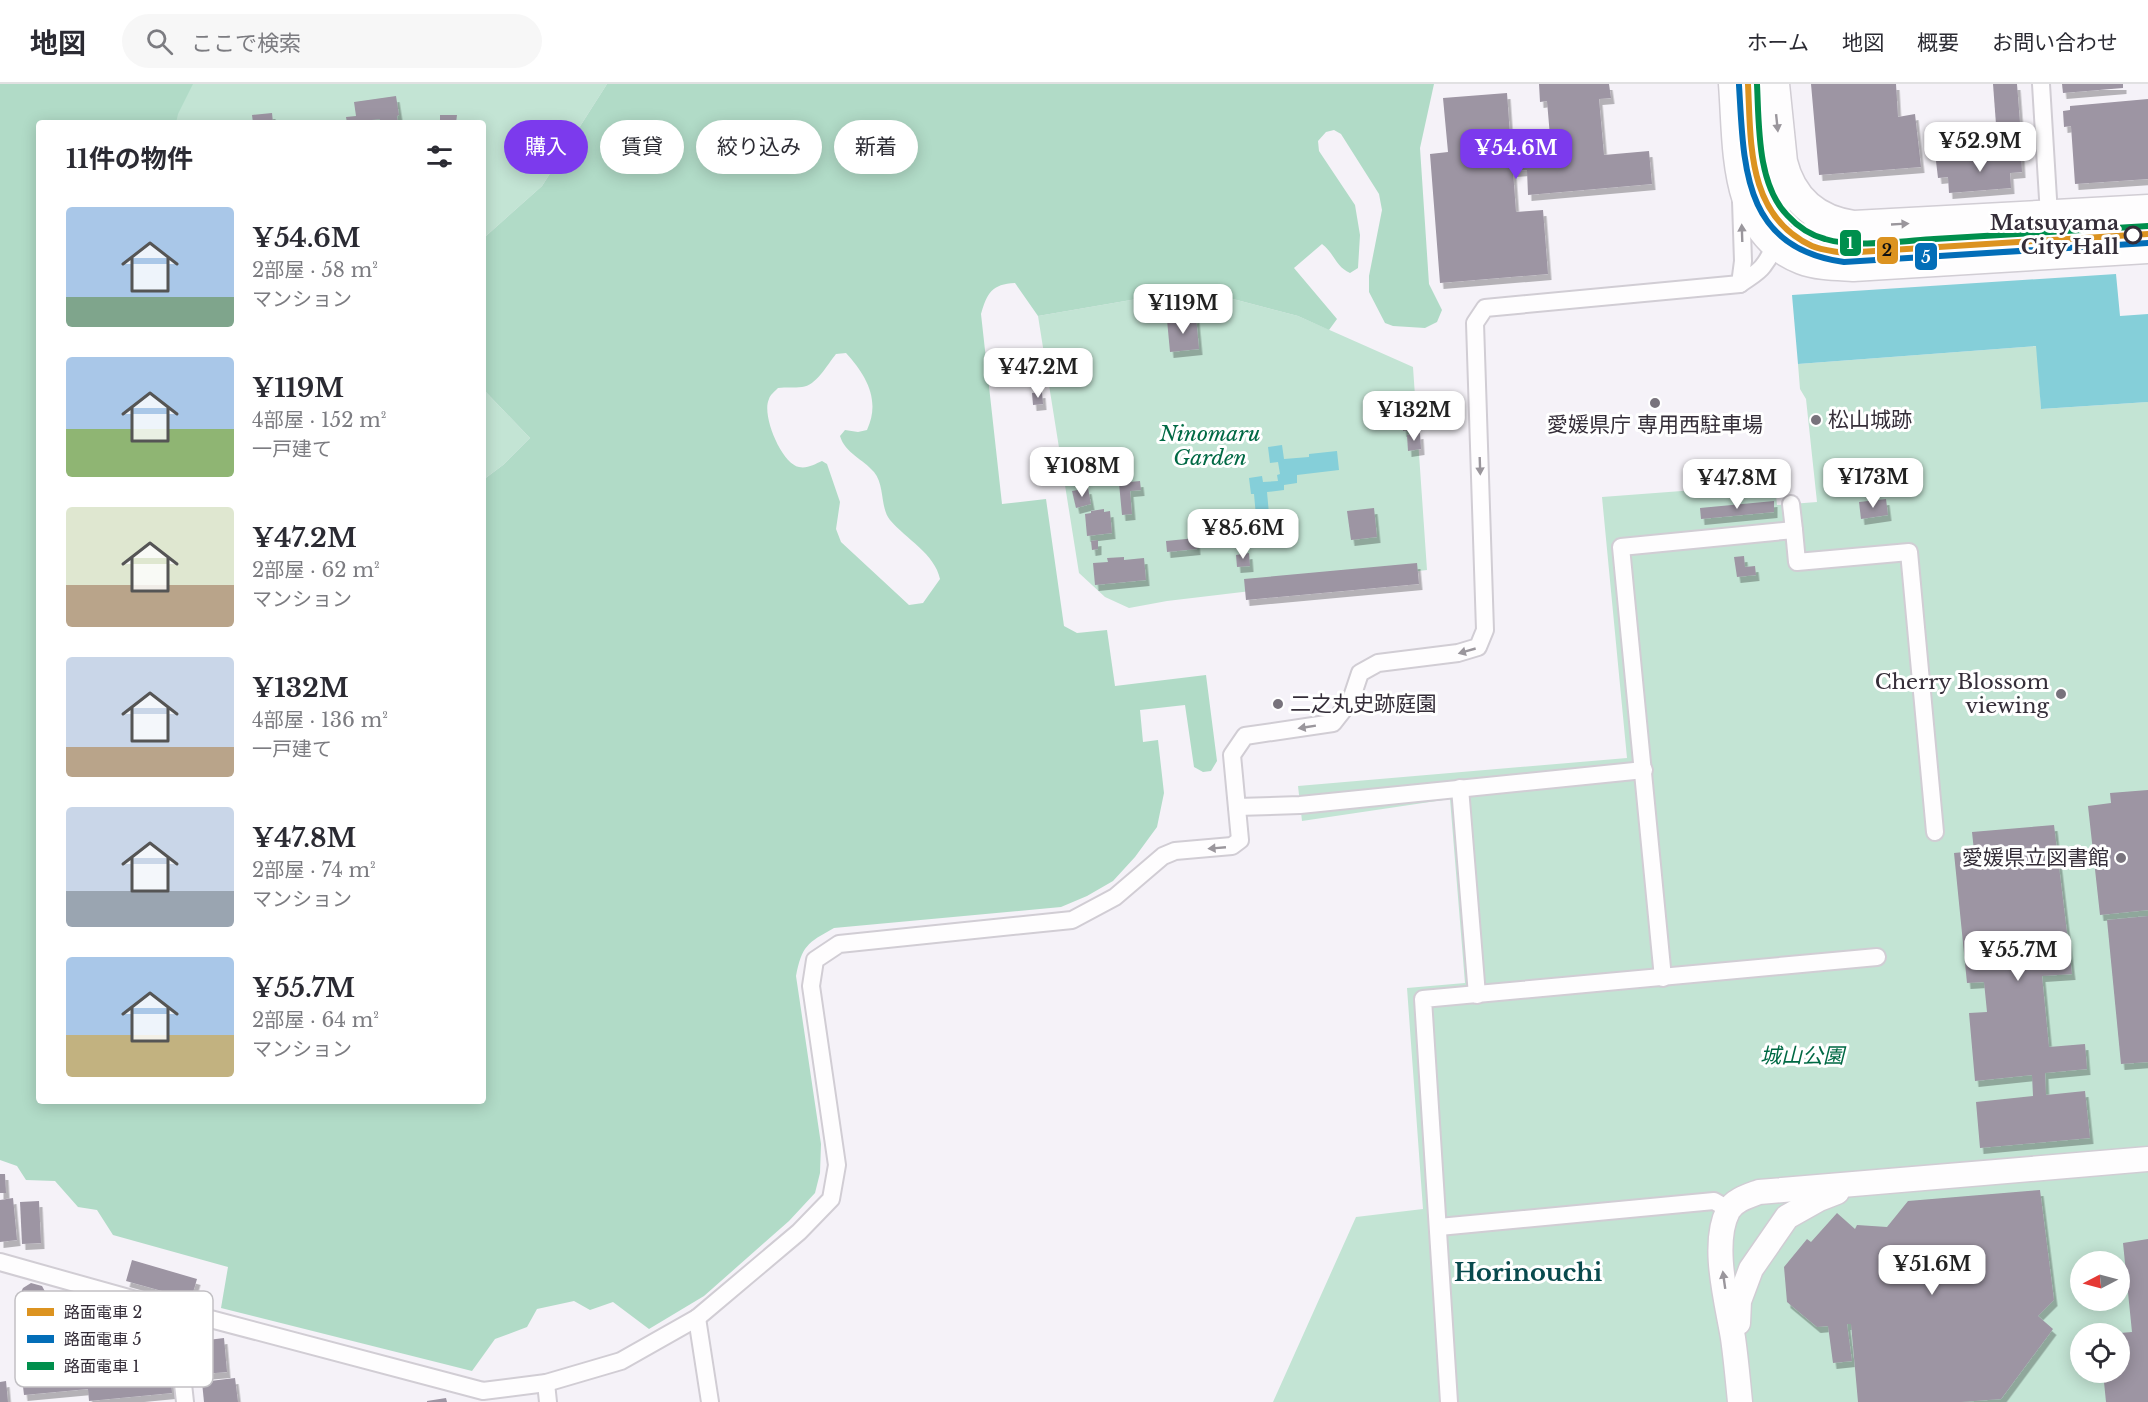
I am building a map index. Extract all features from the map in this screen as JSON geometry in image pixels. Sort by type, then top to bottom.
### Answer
[{"type":"highway","points":[[1734,84],[1741,182],[1753,214],[1762,229],[1777,243],[1804,260],[1853,266],[2148,248]]},
{"type":"highway","points":[[1774,84],[1782,162],[1788,181],[1798,198],[1817,215],[1841,225],[2148,210]]},
{"type":"street","points":[[2041,84],[2049,216]]},
{"type":"street","points":[[213,1321],[483,1391],[546,1383],[621,1361],[697,1318],[799,1232],[831,1199],[837,1164],[811,986],[815,960],[839,944],[1072,920],[1115,897],[1163,856],[1175,851],[1232,846],[1240,840],[1232,755],[1245,736],[1333,723],[1351,700],[1360,673],[1378,663],[1458,653],[1478,647],[1485,630],[1475,323],[1485,308],[1740,284],[1763,267],[1777,243],[1783,204],[1782,162]]},
{"type":"street","points":[[1740,284],[1743,261],[1741,182]]},
{"type":"street","points":[[1777,243],[1808,230],[1841,225]]},
{"type":"street","points":[[1791,504],[1797,562],[1909,552],[1935,832]]},
{"type":"street","points":[[1663,978],[1621,547],[1794,530]]},
{"type":"street","points":[[1237,807],[1300,805],[1644,770]]},
{"type":"street","points":[[1460,788],[1477,995]]},
{"type":"street","points":[[1449,1402],[1423,999],[1877,957]]},
{"type":"street","points":[[1740,1402],[1721,1256],[1721,1232],[1728,1209],[1739,1199],[1759,1192],[1853,1186],[2148,1159]]},
{"type":"street","points":[[1736,1358],[1739,1301],[1751,1269],[1787,1217],[1819,1199],[1853,1186]]},
{"type":"street","points":[[1759,1192],[1775,1196],[1781,1201],[1787,1217]]},
{"type":"street","points":[[1439,1227],[1714,1201],[1728,1209]]},
{"type":"street","points":[[0,1262],[104,1291]]},
{"type":"street","points":[[697,1318],[710,1402]]},
{"type":"street","points":[[546,1383],[548,1402]]},
{"type":"street","points":[[183,1387],[185,1402]]},
{"type":"green space","points":[[0,84],[193,84],[177,120],[36,120],[36,1104],[486,1104],[486,478],[503,465],[530,438],[486,392],[486,236],[542,186],[550,174],[588,174],[588,120],[584,120],[607,84],[1434,84],[1420,148],[1429,284],[1442,310],[1437,322],[1425,328],[1393,326],[1385,323],[1369,292],[1369,276],[1382,210],[1379,194],[1341,134],[1334,130],[1326,132],[1318,141],[1319,151],[1355,205],[1360,235],[1358,268],[1350,273],[1345,270],[1322,244],[1294,268],[1337,319],[1329,330],[1298,316],[1195,289],[1038,316],[1015,283],[1001,285],[988,295],[981,314],[1002,504],[1046,499],[1064,626],[1077,633],[1107,630],[1115,686],[1206,675],[1217,761],[1211,771],[1203,772],[1194,767],[1185,705],[1140,710],[1143,742],[1158,740],[1164,793],[1157,827],[1135,857],[1113,881],[1061,907],[834,928],[807,946],[796,976],[821,1144],[820,1173],[815,1193],[789,1221],[704,1296],[649,1329],[613,1302],[590,1310],[574,1301],[537,1309],[527,1327],[495,1339],[472,1371],[221,1308],[228,1267],[113,1235],[97,1210],[78,1207],[55,1181],[26,1180],[17,1166],[0,1160]],"holes":[[[846,353],[865,379],[872,398],[871,419],[867,430],[858,432],[845,430],[840,436],[846,447],[870,467],[877,477],[890,520],[926,554],[937,570],[940,579],[923,603],[909,605],[841,542],[836,529],[840,502],[827,464],[822,461],[802,467],[793,464],[780,448],[770,427],[767,406],[770,396],[778,388],[802,387],[812,383],[836,354]]]},
{"type":"green space","points":[[181,84],[607,84],[584,120],[504,120],[504,174],[550,174],[542,186],[486,236],[486,120],[166,120]]},
{"type":"green space","name":"Ninomaru Garden","points":[[1195,289],[1298,316],[1413,367],[1427,570],[1167,601],[1129,608],[1105,597],[1079,573],[1038,316]]},
{"type":"green space","name":"城山公園","points":[[2037,346],[2041,409],[2148,402],[2148,1402],[1273,1402],[1356,1217],[1423,1209],[1407,988],[1465,983],[1450,799],[1302,821],[1298,786],[1627,758],[1602,497],[1775,484],[1777,505],[1817,502],[1806,399],[1800,389],[1798,364]]},
{"type":"green space","points":[[486,392],[530,438],[503,465],[486,478]]},
{"type":"water","points":[[2116,274],[2120,316],[2148,314],[2148,402],[2041,409],[2036,346],[1798,364],[1792,295]]},
{"type":"water","points":[[1282,445],[1284,459],[1337,451],[1339,470],[1297,475],[1297,483],[1284,485],[1284,490],[1267,492],[1269,514],[1256,516],[1254,494],[1251,494],[1249,478],[1262,476],[1263,482],[1278,481],[1277,475],[1280,474],[1278,462],[1270,463],[1268,447]]},
{"type":"building","points":[[1539,84],[1609,84],[1611,98],[1599,99],[1604,155],[1649,151],[1652,184],[1528,195],[1527,170],[1513,171],[1516,212],[1543,210],[1548,274],[1440,283],[1430,154],[1448,152],[1443,98],[1507,93],[1512,163],[1552,160],[1547,101],[1540,102]]},
{"type":"building","points":[[1811,84],[1896,84],[1898,117],[1915,114],[1921,167],[1819,175]]},
{"type":"building","points":[[1993,84],[2017,84],[2022,149],[1998,151]]},
{"type":"building","points":[[2062,84],[2123,84],[2123,88],[2063,93]]},
{"type":"building","points":[[396,96],[398,120],[346,120],[346,117],[356,116],[354,102]]},
{"type":"building","points":[[2148,99],[2148,179],[2075,184],[2071,126],[2064,127],[2063,111],[2070,110],[2070,106]]},
{"type":"building","points":[[272,113],[273,120],[253,120],[252,115]]},
{"type":"building","points":[[440,115],[457,115],[456,120],[440,120]]},
{"type":"building","points":[[2021,154],[2022,172],[2010,173],[2011,188],[1949,193],[1948,177],[1938,178],[1936,161]]},
{"type":"building","points":[[1196,317],[1199,349],[1170,352],[1167,320]]},
{"type":"building","points":[[1042,392],[1043,404],[1033,405],[1032,393]]},
{"type":"building","points":[[1412,418],[1414,430],[1403,431],[1402,419]]},
{"type":"building","points":[[1420,433],[1421,449],[1408,451],[1407,435]]},
{"type":"building","points":[[1140,481],[1141,490],[1130,491],[1132,514],[1122,515],[1119,483]]},
{"type":"building","points":[[1088,488],[1091,504],[1076,508],[1072,491]]},
{"type":"building","points":[[1886,499],[1888,515],[1861,519],[1859,502]]},
{"type":"building","points":[[1774,501],[1774,512],[1701,519],[1700,508]]},
{"type":"building","points":[[1374,508],[1377,537],[1351,540],[1347,511]]},
{"type":"building","points":[[1104,509],[1104,512],[1110,511],[1112,533],[1087,536],[1085,514]]},
{"type":"building","points":[[1196,538],[1197,549],[1167,552],[1166,541]]},
{"type":"building","points":[[1098,540],[1098,549],[1092,550],[1091,541]]},
{"type":"building","points":[[1249,553],[1250,566],[1237,567],[1236,555]]},
{"type":"building","points":[[1744,556],[1745,567],[1755,566],[1756,575],[1737,577],[1734,557]]},
{"type":"building","points":[[1124,557],[1124,560],[1144,558],[1146,580],[1095,585],[1093,563],[1108,562],[1107,558]]},
{"type":"building","points":[[1417,563],[1419,584],[1246,600],[1244,579]]},
{"type":"building","name":"愛媛県立図書館","points":[[2148,790],[2148,910],[2100,915],[2088,806],[2111,803],[2110,793]]},
{"type":"building","points":[[2054,825],[2072,974],[2042,976],[2049,1047],[2085,1044],[2087,1069],[2045,1073],[2046,1095],[2085,1091],[2090,1138],[1980,1148],[1976,1102],[2033,1096],[2032,1075],[1975,1081],[1969,1013],[1987,1012],[1984,982],[1967,983],[1954,853],[1974,851],[1972,832]]},
{"type":"building","points":[[2148,916],[2148,1062],[2121,1064],[2107,920]]},
{"type":"building","points":[[0,1174],[5,1174],[6,1193],[0,1193]]},
{"type":"building","points":[[2040,1190],[2054,1300],[2038,1316],[2053,1329],[2001,1399],[1961,1402],[1858,1402],[1851,1324],[1847,1324],[1852,1361],[1833,1363],[1828,1326],[1817,1327],[1787,1302],[1784,1267],[1807,1239],[1811,1242],[1837,1213],[1855,1229],[1857,1225],[1887,1227],[1908,1201]]},
{"type":"building","points":[[13,1198],[17,1240],[0,1242],[0,1200]]},
{"type":"building","points":[[39,1201],[41,1243],[22,1244],[20,1202]]},
{"type":"building","points":[[2148,1239],[2148,1402],[2106,1402],[2104,1383],[2130,1383],[2130,1332],[2132,1332],[2130,1251],[2124,1251],[2123,1243]]},
{"type":"building","points":[[132,1260],[197,1279],[193,1291],[162,1291],[126,1281]]},
{"type":"building","points":[[31,1283],[42,1286],[45,1291],[22,1291]]},
{"type":"building","points":[[224,1338],[227,1372],[213,1373],[213,1339]]},
{"type":"building","points":[[235,1378],[238,1402],[204,1402],[202,1387],[213,1387],[213,1381]]},
{"type":"building","points":[[6,1381],[8,1402],[0,1402],[0,1382]]},
{"type":"building","points":[[23,1387],[171,1387],[172,1393],[89,1401],[88,1389],[24,1395]]},
{"type":"building","points":[[446,1398],[447,1402],[427,1402],[427,1401]]},
{"type":"tram line","name":"2","points":[[1748,84],[1752,154],[1764,197],[1775,216],[1791,233],[1812,246],[1843,253],[2148,234]]},
{"type":"tram line","name":"1","points":[[1757,84],[1759,135],[1770,187],[1777,202],[1787,215],[1804,230],[1819,237],[1837,242],[1879,243],[2148,226]]},
{"type":"tram line","name":"5","points":[[1739,85],[1743,145],[1755,199],[1767,221],[1785,240],[1810,254],[1844,262],[2148,243]]},
{"type":"place","name":"Matsuyama City Hall","points":[[2133,235]]},
{"type":"place","name":"愛媛県庁 専用西駐車場","points":[[1655,403]]},
{"type":"place","name":"松山城跡","points":[[1816,420]]},
{"type":"place","name":"Cherry Blossom viewing","points":[[2061,694]]},
{"type":"place","name":"二之丸史跡庭園","points":[[1278,704]]},
{"type":"place","name":"愛媛県立図書館","points":[[2121,858]]},
{"type":"district","name":"Horinouchi","points":[[1528,1273]]}]
